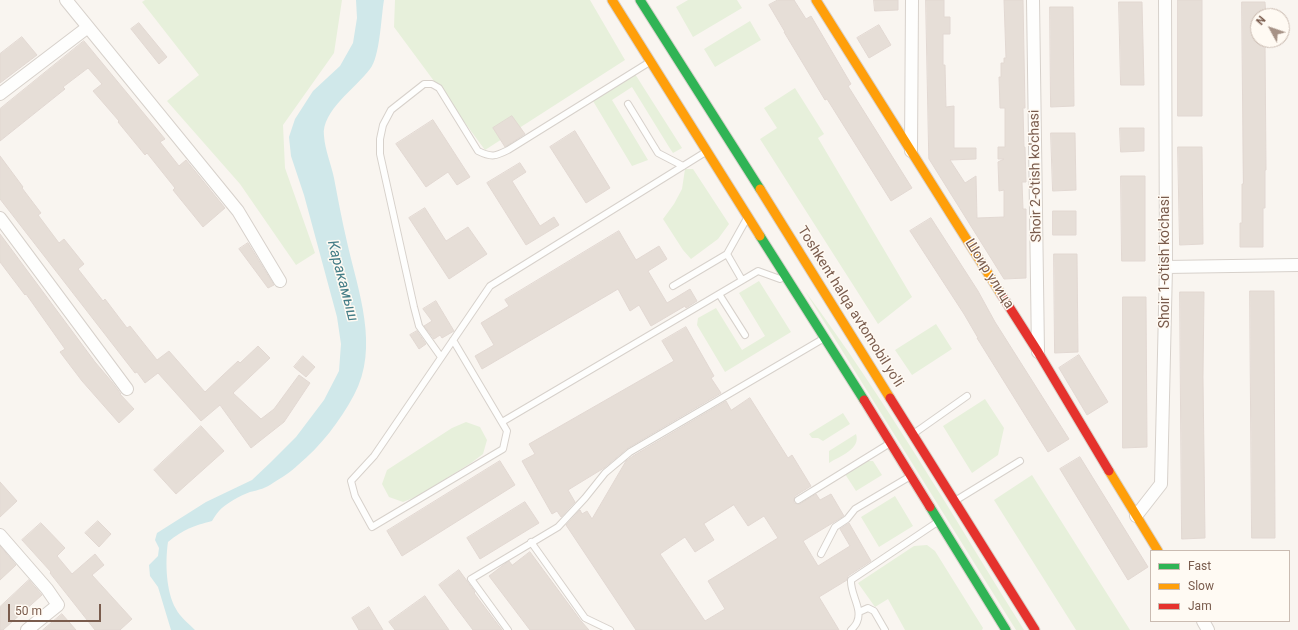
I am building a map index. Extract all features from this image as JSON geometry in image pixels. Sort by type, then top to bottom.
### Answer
[{"type":"main road","points":[[612,0],[748,217],[769,239],[789,282],[1006,630]]},
{"type":"main road","name":"Шоир улица","points":[[816,0],[1038,352],[1157,550]]},
{"type":"main road","name":"Toshkent halqa avtomobil yo'li","points":[[645,2],[1035,630]]},
{"type":"main road","points":[[769,239],[785,229]]},
{"type":"street","points":[[66,0],[238,211],[280,281]]},
{"type":"street","points":[[912,0],[912,151]]},
{"type":"street","name":"Shoir 2-o'tish ko'chasi","points":[[1033,0],[1038,352]]},
{"type":"street","name":"Shoir 1-o'tish ko'chasi","points":[[1136,516],[1161,484],[1166,267],[1164,0]]},
{"type":"street","points":[[0,94],[88,28]]},
{"type":"street","points":[[0,218],[127,389]]},
{"type":"street","points":[[1166,267],[1298,266]]},
{"type":"street","points":[[0,535],[47,589],[58,605],[27,630]]},
{"type":"lane","points":[[441,357],[419,326],[415,314],[380,154],[380,139],[383,125],[391,110],[424,84],[432,84],[439,88],[478,151],[488,156],[497,156],[651,61]]},
{"type":"lane","points":[[628,104],[658,153],[683,166]]},
{"type":"lane","points":[[453,340],[508,431],[503,449],[372,527],[355,496],[351,481],[374,456],[441,357],[490,286],[707,151]]},
{"type":"lane","points":[[673,286],[727,254],[748,217]]},
{"type":"lane","points":[[727,254],[742,280]]},
{"type":"lane","points":[[502,422],[758,271],[789,282]]},
{"type":"lane","points":[[719,294],[745,335]]},
{"type":"lane","points":[[508,630],[470,579],[558,526],[585,498],[605,473],[630,452],[824,338]]},
{"type":"lane","points":[[913,434],[967,396]]},
{"type":"lane","points":[[798,500],[890,443]]},
{"type":"lane","points":[[954,501],[1020,461]]},
{"type":"lane","points":[[821,554],[835,527],[847,519],[855,509],[911,476]]},
{"type":"lane","points":[[851,630],[857,622],[858,612],[850,585],[851,580],[939,521]]},
{"type":"lane","points":[[531,542],[585,618],[610,630]]},
{"type":"lane","points":[[858,612],[868,608],[874,611],[885,630]]},
{"type":"green space","points":[[145,0],[342,0],[334,53],[283,125],[285,168],[315,253],[296,265],[240,184],[167,101],[199,75],[142,2]]},
{"type":"green space","points":[[395,0],[590,0],[625,60],[485,150],[394,27]]},
{"type":"green space","points":[[688,0],[737,0],[742,8],[693,37],[676,7]]},
{"type":"green space","points":[[750,21],[761,40],[715,67],[704,49]]},
{"type":"green space","points":[[635,74],[682,148],[673,153],[632,87],[612,100],[648,160],[632,166],[593,101]]},
{"type":"green space","points":[[795,88],[824,134],[818,138],[912,297],[878,324],[760,139],[777,128],[764,108]]},
{"type":"green space","points":[[685,169],[693,169],[729,224],[718,239],[691,259],[683,250],[663,219],[674,204],[682,189]]},
{"type":"green space","points":[[759,281],[791,332],[725,372],[697,325],[698,318],[716,308],[742,350],[765,336],[739,293]]},
{"type":"green space","points":[[805,291],[891,416],[1024,630],[1016,630]]},
{"type":"green space","points":[[936,324],[952,349],[912,375],[895,350]]},
{"type":"green space","points":[[985,399],[1004,428],[998,455],[972,473],[943,426]]},
{"type":"green space","points":[[843,413],[850,424],[823,441],[818,438],[812,438],[809,434]]},
{"type":"green space","points":[[466,422],[480,427],[487,440],[483,454],[418,496],[403,502],[389,497],[382,484],[387,470],[452,428]]},
{"type":"green space","points":[[856,434],[857,439],[853,448],[829,463],[829,451]]},
{"type":"green space","points":[[866,461],[873,461],[882,475],[856,491],[845,474]]},
{"type":"green space","points":[[1032,475],[1130,630],[1076,630],[994,500]]},
{"type":"green space","points":[[895,496],[913,526],[879,547],[861,517]]},
{"type":"green space","points":[[927,545],[935,551],[983,628],[982,630],[905,630],[888,599],[875,607],[858,583],[914,546]]},
{"type":"water","name":"Каракамыш","points":[[356,0],[384,0],[376,56],[370,69],[341,100],[328,118],[324,136],[345,234],[361,299],[366,338],[362,377],[354,395],[336,424],[314,450],[295,468],[268,486],[238,497],[222,508],[212,521],[189,528],[168,542],[167,577],[170,594],[182,618],[195,630],[171,630],[158,587],[150,576],[149,565],[158,556],[159,548],[155,540],[157,533],[206,502],[252,480],[296,437],[324,400],[339,371],[341,344],[337,317],[304,195],[291,156],[289,137],[295,119],[313,91],[340,66],[353,43],[357,18]]},
{"type":"building","points":[[778,0],[794,0],[806,19],[811,16],[851,84],[848,86],[912,188],[891,201],[827,99],[825,100],[784,32],[769,5]]},
{"type":"building","points":[[874,0],[898,0],[898,10],[875,11]]},
{"type":"building","points":[[926,0],[944,0],[944,17],[950,17],[950,34],[943,34],[943,65],[945,65],[946,107],[954,106],[954,148],[976,148],[976,159],[950,160],[965,183],[976,176],[977,218],[1004,217],[1004,190],[999,191],[998,162],[1004,159],[998,159],[998,147],[1005,147],[1005,108],[1000,108],[999,77],[1001,77],[1001,63],[1004,63],[1004,58],[1006,58],[1004,0],[1023,0],[1025,108],[1023,108],[1026,182],[1022,182],[1023,209],[1026,209],[1026,278],[1004,279],[929,159]]},
{"type":"building","points":[[1178,0],[1202,0],[1202,116],[1178,116]]},
{"type":"building","points":[[1119,2],[1142,2],[1144,85],[1121,85]]},
{"type":"building","points":[[1242,2],[1265,2],[1265,8],[1250,8],[1250,48],[1265,48],[1266,170],[1265,208],[1263,208],[1263,247],[1240,247],[1243,184]]},
{"type":"building","points":[[1050,7],[1073,7],[1074,106],[1051,107]]},
{"type":"building","points":[[139,23],[167,57],[159,64],[131,29]]},
{"type":"building","points":[[879,25],[891,45],[869,58],[857,38]]},
{"type":"building","points":[[22,37],[37,55],[0,83],[0,54]]},
{"type":"building","points":[[84,41],[165,139],[160,142],[179,166],[186,160],[225,208],[203,227],[173,190],[175,188],[147,153],[145,155],[118,122],[119,121],[93,91],[102,84],[88,68],[63,87],[65,89],[0,141],[0,109]]},
{"type":"building","points":[[512,116],[525,134],[505,147],[493,128]]},
{"type":"building","points":[[433,120],[470,177],[457,185],[448,172],[426,187],[396,144]]},
{"type":"building","points":[[1120,128],[1144,128],[1144,151],[1121,152]]},
{"type":"building","points":[[575,131],[610,188],[586,203],[550,147]]},
{"type":"building","points":[[1051,133],[1075,133],[1076,190],[1053,191]]},
{"type":"building","points":[[1178,147],[1202,147],[1203,244],[1180,245]]},
{"type":"building","points":[[0,156],[41,213],[38,215],[59,243],[64,239],[84,264],[78,269],[103,301],[105,299],[127,328],[130,326],[157,360],[169,351],[205,392],[238,361],[240,363],[258,346],[270,358],[233,393],[261,419],[274,409],[299,375],[310,383],[284,422],[251,448],[220,405],[201,421],[158,373],[145,383],[137,372],[135,373],[0,199]]},
{"type":"building","points":[[520,163],[526,172],[512,181],[540,226],[554,217],[559,225],[526,245],[487,183]]},
{"type":"building","points":[[1121,176],[1145,176],[1145,261],[1122,261]]},
{"type":"building","points":[[425,208],[446,241],[468,227],[487,254],[449,279],[409,218]]},
{"type":"building","points":[[1053,211],[1076,211],[1076,235],[1053,235]]},
{"type":"building","points":[[931,218],[978,291],[995,322],[1069,439],[1048,452],[977,338],[964,314],[910,231]]},
{"type":"building","points":[[619,231],[636,260],[659,246],[667,259],[648,271],[667,303],[690,289],[697,301],[686,308],[685,306],[651,326],[639,305],[630,311],[618,289],[482,369],[475,356],[494,345],[481,323],[509,306],[505,300]]},
{"type":"building","points":[[0,234],[95,362],[134,409],[119,423],[82,381],[60,352],[65,349],[26,294],[25,295],[0,262]]},
{"type":"building","points":[[248,243],[274,285],[268,288],[239,249]]},
{"type":"building","points":[[1054,254],[1077,254],[1078,352],[1055,353]]},
{"type":"building","points":[[1250,291],[1274,291],[1275,538],[1252,538]]},
{"type":"building","points":[[1180,292],[1204,292],[1203,377],[1205,538],[1182,539]]},
{"type":"building","points":[[1123,297],[1146,297],[1147,447],[1123,448]]},
{"type":"building","points":[[436,301],[454,331],[442,338],[440,335],[434,339],[424,326],[432,321],[423,309]]},
{"type":"building","points":[[686,327],[714,376],[711,378],[721,393],[628,448],[604,468],[568,490],[575,502],[561,517],[557,511],[552,514],[522,461],[535,454],[529,444],[674,361],[662,341]]},
{"type":"building","points":[[417,331],[426,344],[419,349],[410,335]]},
{"type":"building","points":[[1079,355],[1108,402],[1087,415],[1059,368]]},
{"type":"building","points":[[303,356],[315,367],[306,377],[294,367]]},
{"type":"building","points":[[750,398],[788,458],[792,455],[811,486],[795,496],[794,503],[800,504],[816,494],[820,500],[831,494],[844,516],[803,541],[818,566],[850,546],[840,529],[849,523],[871,561],[848,576],[847,580],[819,597],[839,630],[636,630],[566,525],[580,510],[582,514],[587,511],[592,519],[626,461],[633,456],[726,401],[731,410]],"holes":[[[734,505],[748,526],[764,516],[778,538],[708,581],[725,609],[705,621],[660,554],[685,537],[695,552],[714,540],[704,524]]]},
{"type":"building","points":[[201,426],[224,451],[176,494],[154,470]]},
{"type":"building","points":[[1080,457],[1148,567],[1128,580],[1060,469]]},
{"type":"building","points":[[500,461],[515,485],[402,556],[387,531]]},
{"type":"building","points":[[0,482],[17,501],[0,517]]},
{"type":"building","points":[[525,502],[539,523],[480,559],[467,538]]},
{"type":"building","points":[[98,521],[111,534],[99,547],[85,533]]},
{"type":"building","points":[[41,523],[65,548],[57,556],[72,574],[95,554],[104,565],[92,575],[132,619],[120,630],[95,630],[50,573],[51,572],[22,540]]},
{"type":"building","points":[[0,546],[16,565],[0,580]]},
{"type":"building","points":[[530,552],[589,630],[530,630],[489,576],[509,561],[512,565]]},
{"type":"building","points":[[459,570],[475,592],[474,593],[502,630],[473,630],[439,585]]},
{"type":"building","points":[[29,580],[42,595],[3,630],[0,630],[0,607]]},
{"type":"building","points":[[425,596],[449,630],[395,630],[389,622]]},
{"type":"building","points":[[369,607],[383,630],[359,630],[352,618]]},
{"type":"building","points":[[62,614],[76,630],[43,630]]},
{"type":"traffic: fast","points":[[640,0],[760,189]]},
{"type":"traffic: fast","points":[[760,236],[864,400]]},
{"type":"traffic: fast","points":[[930,507],[1006,630]]},
{"type":"traffic: slow","points":[[612,0],[760,236]]},
{"type":"traffic: slow","points":[[816,0],[1001,294]]},
{"type":"traffic: slow","points":[[760,189],[890,398]]},
{"type":"traffic: slow","points":[[1109,471],[1157,550]]},
{"type":"traffic: jam","points":[[1001,294],[1038,352],[1109,471]]},
{"type":"traffic: jam","points":[[890,398],[1035,630]]},
{"type":"traffic: jam","points":[[864,400],[930,507]]}]
